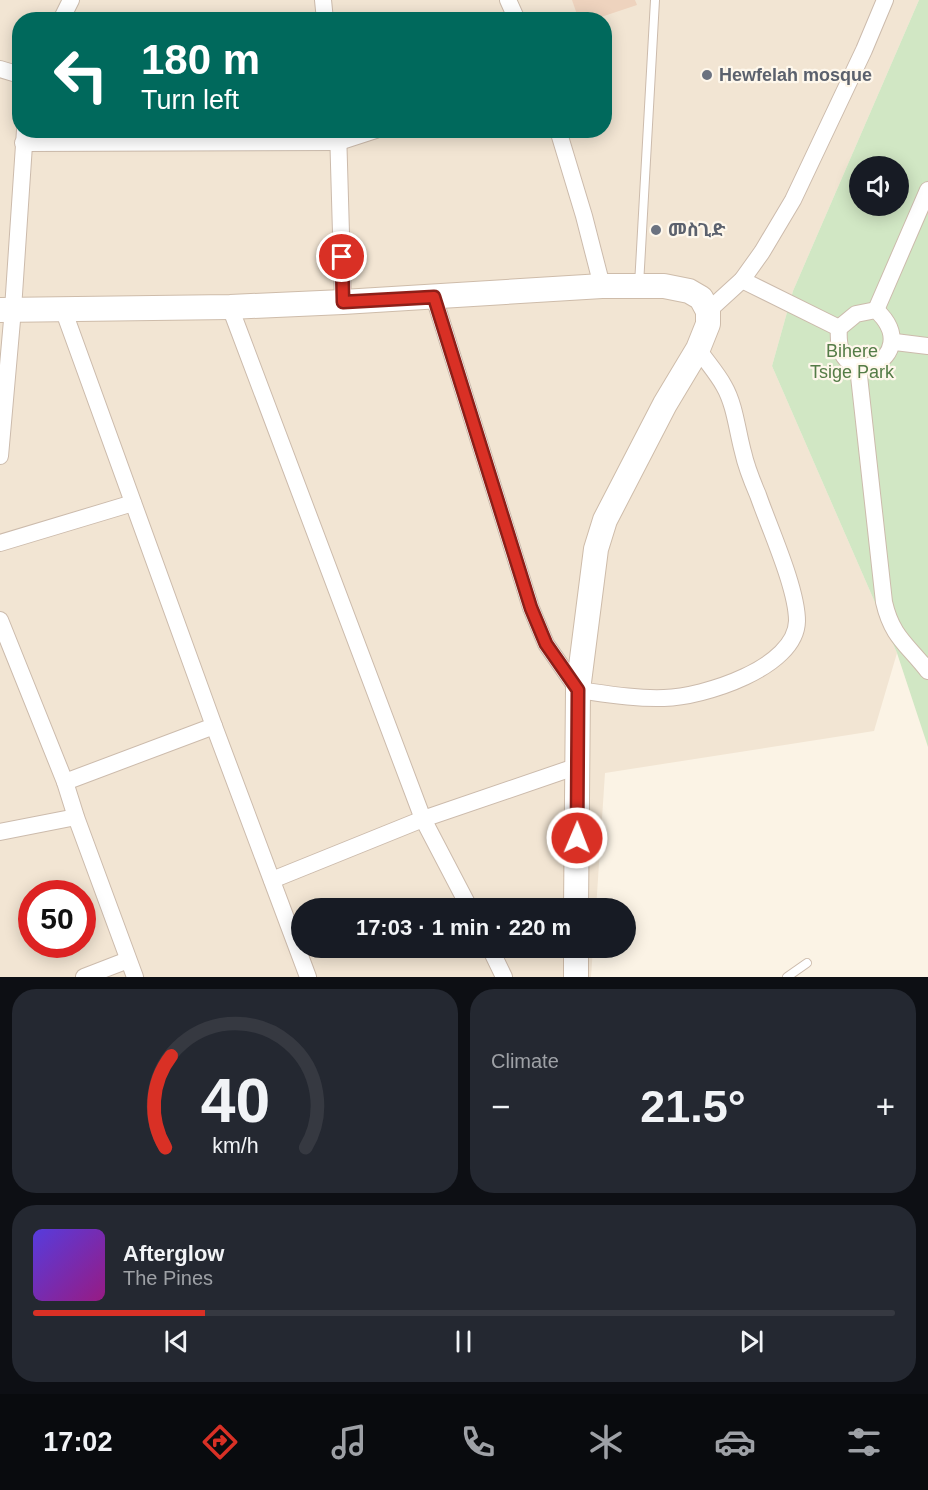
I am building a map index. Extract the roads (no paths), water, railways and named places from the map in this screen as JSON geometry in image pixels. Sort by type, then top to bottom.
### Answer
[{"type":"main road","points":[[7,309],[230,307],[602,286],[664,286],[689,291],[701,298],[708,311],[708,324],[698,348],[665,404],[605,520],[596,549],[578,690],[576,898]]},
{"type":"main road","points":[[576,958],[576,977]]},
{"type":"street","points":[[708,311],[742,280],[762,252],[793,200],[864,50],[885,0]]},
{"type":"street","points":[[0,456],[7,309],[24,138]]},
{"type":"street","points":[[338,138],[343,302]]},
{"type":"street","points":[[560,138],[602,286]]},
{"type":"street","points":[[876,310],[928,190]]},
{"type":"street","points":[[742,280],[839,328]]},
{"type":"street","points":[[434,297],[531,608],[546,644],[578,690],[646,699],[668,698],[720,687],[768,663],[784,651],[794,637],[797,622],[789,581],[743,455],[731,403],[724,386],[698,348]]},
{"type":"street","points":[[230,307],[423,819],[464,898]]},
{"type":"street","points":[[63,309],[214,726],[308,977]]},
{"type":"street","points":[[876,310],[889,323],[895,342],[889,357],[881,363],[871,367],[858,367],[848,361],[841,351],[838,340],[839,328],[856,314],[876,310]]},
{"type":"street","points":[[895,342],[928,346]]},
{"type":"street","points":[[858,367],[884,602],[888,620],[894,632],[927,667]]},
{"type":"street","points":[[0,543],[133,503]]},
{"type":"street","points":[[0,620],[65,782],[135,977]]},
{"type":"street","points":[[65,782],[214,726]]},
{"type":"street","points":[[272,880],[423,819],[578,766]]},
{"type":"street","points":[[0,832],[76,817]]},
{"type":"street","points":[[495,958],[504,977]]},
{"type":"street","points":[[84,977],[128,960]]},
{"type":"lane","points":[[639,286],[655,0]]},
{"type":"lane","points":[[787,977],[807,963]]},
{"type":"place","name":"Hewfelah mosque","points":[[707,75]]},
{"type":"place","name":"መስጊድ","points":[[656,230]]},
{"type":"park label","name":"Bihere Tsige Park","points":[[852,361]]}]
